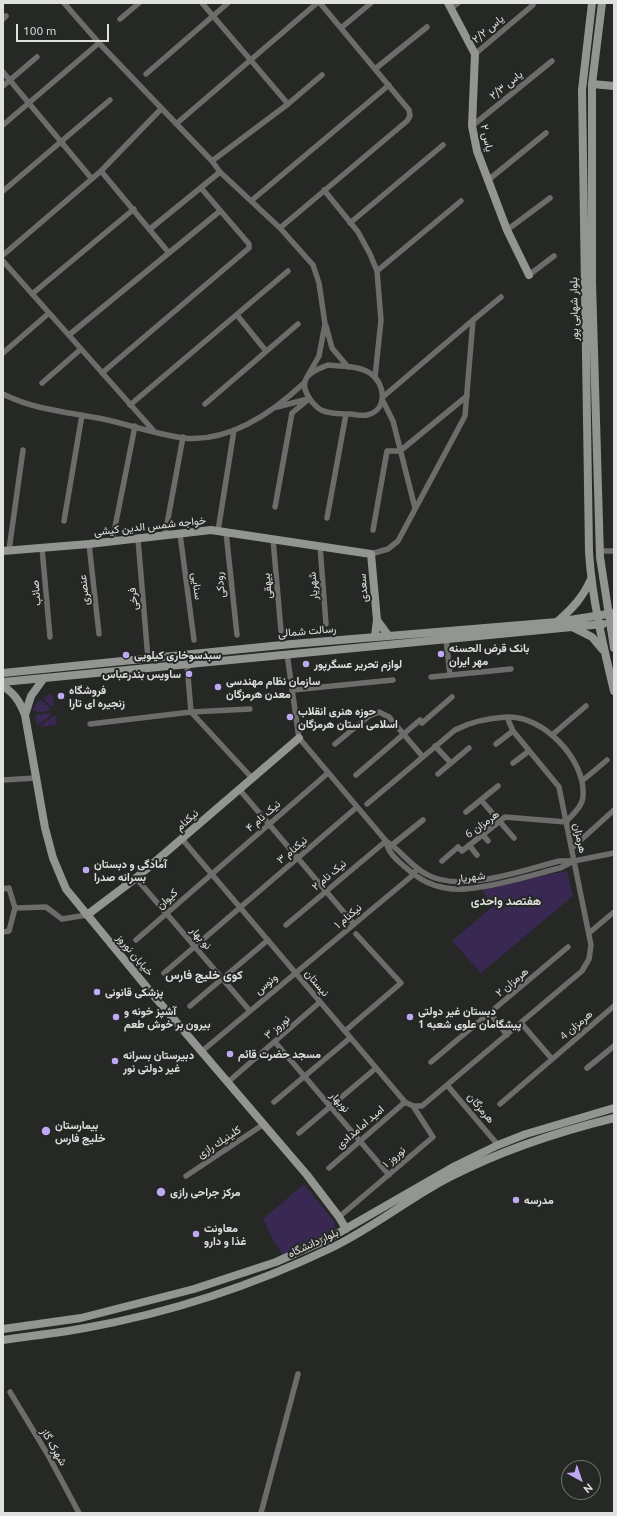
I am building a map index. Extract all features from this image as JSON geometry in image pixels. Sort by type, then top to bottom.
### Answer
[{"type":"main road","name":"بلوار شهابی پور","points":[[592,3],[582,90],[592,282],[600,551],[605,589],[612,624]]},
{"type":"main road","name":"بلوار شهابی پور","points":[[599,625],[591,578],[587,187],[592,84],[602,3]]},
{"type":"main road","name":"یاس ۲","points":[[453,5],[474,54],[472,126],[477,151],[487,181],[507,230],[529,275]]},
{"type":"main road","points":[[592,84],[614,86]]},
{"type":"main road","name":"خواجه شمس الدين كيشی","points":[[6,551],[112,542],[210,530],[371,554]]},
{"type":"main road","name":"سعدی","points":[[371,554],[377,620],[375,636]]},
{"type":"main road","points":[[557,622],[578,603],[591,578]]},
{"type":"main road","points":[[605,589],[614,603]]},
{"type":"main road","name":"رسالت شمالی","points":[[3,673],[375,636],[557,622],[611,614]]},
{"type":"main road","points":[[377,620],[388,635]]},
{"type":"main road","points":[[612,624],[614,648]]},
{"type":"main road","name":"رسالت شمالی","points":[[3,682],[612,624]]},
{"type":"main road","points":[[599,625],[614,690]]},
{"type":"main road","points":[[571,627],[592,637],[605,653]]},
{"type":"main road","points":[[445,630],[446,639]]},
{"type":"main road","name":"خیابان نوروز","points":[[25,715],[31,696],[44,678]]},
{"type":"main road","name":"خیابان نوروز","points":[[3,686],[15,694],[25,715],[45,828],[53,858],[66,889],[201,1052],[264,1124],[339,1217],[346,1229]]},
{"type":"main road","name":"نیکنام","points":[[87,915],[136,878],[299,738]]},
{"type":"main road","name":"بلوار دانشگاه","points":[[3,1329],[81,1318],[194,1289],[276,1262],[328,1239],[449,1169],[498,1145],[526,1134],[614,1108]]},
{"type":"main road","name":"بلوار دانشگاه","points":[[3,1340],[85,1328],[141,1315],[195,1301],[280,1271],[333,1247],[414,1197],[488,1158],[527,1143],[614,1118]]},
{"type":"street","points":[[64,3],[99,43],[212,161],[220,172],[280,228],[313,265],[321,290],[325,324],[332,348],[348,367]]},
{"type":"street","points":[[120,19],[139,3]]},
{"type":"street","points":[[202,3],[288,104]]},
{"type":"street","points":[[146,74],[228,3]]},
{"type":"street","points":[[176,124],[319,3],[409,110],[410,116],[408,121],[280,228]]},
{"type":"street","points":[[341,28],[371,3]]},
{"type":"street","name":"یاس ۲/۲","points":[[474,54],[533,5]]},
{"type":"street","points":[[375,69],[427,27]]},
{"type":"street","points":[[3,125],[99,43]]},
{"type":"street","points":[[3,86],[37,56]]},
{"type":"street","name":"یاس ۲/۳","points":[[472,126],[552,61]]},
{"type":"street","points":[[3,72],[92,178]]},
{"type":"street","points":[[212,161],[288,104],[322,75]]},
{"type":"street","points":[[251,201],[388,85]]},
{"type":"street","points":[[3,191],[110,100]]},
{"type":"street","points":[[3,255],[101,171],[161,109]]},
{"type":"street","points":[[487,181],[546,133]]},
{"type":"street","points":[[350,223],[443,145]]},
{"type":"street","points":[[101,171],[169,253]]},
{"type":"street","points":[[150,229],[220,172]]},
{"type":"street","points":[[102,373],[249,248],[249,244],[201,188]]},
{"type":"street","points":[[324,190],[350,223],[370,254],[376,271],[381,320],[375,377]]},
{"type":"street","points":[[507,230],[550,198]]},
{"type":"street","points":[[376,271],[460,201]]},
{"type":"street","points":[[32,294],[134,209]]},
{"type":"street","points":[[69,335],[220,211]]},
{"type":"street","points":[[529,275],[554,256]]},
{"type":"street","points":[[3,261],[153,430]]},
{"type":"street","points":[[130,405],[288,271]]},
{"type":"street","points":[[304,383],[309,399],[323,411],[366,416],[377,410],[383,398],[501,297]]},
{"type":"street","points":[[3,353],[49,313]]},
{"type":"street","points":[[237,315],[266,351]]},
{"type":"street","points":[[371,554],[388,549],[398,541],[465,416],[473,320]]},
{"type":"street","points":[[205,404],[298,324]]},
{"type":"street","points":[[3,394],[32,406],[135,426],[183,438],[200,438],[241,428],[290,397],[304,383],[319,356],[325,324]]},
{"type":"street","points":[[42,383],[81,349]]},
{"type":"street","points":[[308,377],[317,369],[328,366],[348,367],[369,372],[375,377],[380,384],[383,398],[393,421],[415,508]]},
{"type":"street","points":[[373,530],[387,450],[400,451],[467,396]]},
{"type":"street","points":[[271,409],[309,399]]},
{"type":"street","points":[[275,507],[292,413],[309,399]]},
{"type":"street","points":[[327,518],[346,414]]},
{"type":"street","points":[[64,521],[82,415]]},
{"type":"street","points":[[112,542],[135,426]]},
{"type":"street","name":"رودکی","points":[[234,430],[222,532],[237,635]]},
{"type":"street","points":[[165,536],[183,438]]},
{"type":"street","points":[[6,551],[23,450]]},
{"type":"street","name":"سنایی","points":[[180,534],[194,640]]},
{"type":"street","name":"فرخی","points":[[138,539],[148,659]]},
{"type":"street","name":"بیهقی","points":[[273,539],[281,631]]},
{"type":"street","name":"عنصری","points":[[89,544],[99,634]]},
{"type":"street","name":"شهریار","points":[[320,546],[326,624]]},
{"type":"street","name":"صائب","points":[[42,548],[50,637]]},
{"type":"street","points":[[600,551],[614,550]]},
{"type":"street","points":[[446,639],[450,675]]},
{"type":"street","points":[[287,654],[299,738]]},
{"type":"street","points":[[187,664],[192,712],[252,778]]},
{"type":"street","points":[[432,677],[511,669]]},
{"type":"street","points":[[292,690],[394,680]]},
{"type":"street","points":[[356,775],[420,720],[422,723],[452,697]]},
{"type":"street","points":[[552,734],[586,706]]},
{"type":"street","points":[[90,724],[192,712],[250,709]]},
{"type":"street","points":[[335,744],[369,716],[379,712],[389,716],[423,757]]},
{"type":"street","points":[[367,804],[456,730],[468,724],[485,719],[515,716],[527,720],[552,734],[571,755],[582,781],[584,798],[566,822]]},
{"type":"street","name":"هرمزان","points":[[447,1085],[582,971],[589,959],[591,945],[589,933],[559,787],[513,731],[507,717]]},
{"type":"street","points":[[496,744],[513,731]]},
{"type":"street","name":"شهریار","points":[[299,738],[386,841],[427,876],[447,882],[468,882],[559,861],[574,861],[614,853]]},
{"type":"street","points":[[435,746],[451,763]]},
{"type":"street","points":[[438,774],[469,748]]},
{"type":"street","points":[[513,764],[529,751]]},
{"type":"street","points":[[582,781],[607,760]]},
{"type":"street","name":"نیک نام ۴","points":[[211,873],[328,773]]},
{"type":"street","points":[[3,780],[36,778]]},
{"type":"street","points":[[466,812],[498,786]]},
{"type":"street","points":[[239,789],[353,923]]},
{"type":"street","points":[[481,800],[514,838]]},
{"type":"street","name":"نیکنام ۳","points":[[164,973],[357,807]]},
{"type":"street","points":[[572,848],[614,810]]},
{"type":"street","name":"هرمزان 6","points":[[442,861],[458,847],[462,851],[505,817],[566,822]]},
{"type":"street","points":[[392,845],[423,820]]},
{"type":"street","points":[[483,835],[488,841]]},
{"type":"street","name":"نیستان","points":[[182,838],[405,1102],[413,1106]]},
{"type":"street","name":"شهریار","points":[[386,841],[387,850],[413,875],[424,882],[446,888],[468,888],[560,868],[574,861]]},
{"type":"street","name":"نیک نام ۲","points":[[286,925],[386,841]]},
{"type":"street","points":[[469,845],[477,854]]},
{"type":"street","name":"نیکنام ۱","points":[[296,973],[353,923],[413,875],[417,869]]},
{"type":"street","name":"کیوان","points":[[136,940],[211,873]]},
{"type":"street","name":"نو بهار","points":[[136,878],[250,1011]]},
{"type":"street","points":[[3,889],[9,888],[16,908],[9,931],[3,932]]},
{"type":"street","points":[[16,908],[46,907],[62,919],[87,915]]},
{"type":"street","points":[[589,933],[614,913]]},
{"type":"street","points":[[345,1032],[401,983],[356,934]]},
{"type":"street","points":[[190,1006],[268,940]]},
{"type":"street","name":"هرمزان ۲","points":[[431,1062],[568,947]]},
{"type":"street","name":"ونوس","points":[[250,1011],[296,973]]},
{"type":"street","name":"نوروز ۳","points":[[228,1082],[320,1002]]},
{"type":"street","name":"هرمزان 4","points":[[500,1104],[614,1006]]},
{"type":"street","points":[[201,1052],[250,1011]]},
{"type":"street","points":[[490,1013],[507,1035]]},
{"type":"street","points":[[521,1023],[552,1059]]},
{"type":"street","points":[[274,1102],[350,1038]]},
{"type":"street","name":"نوبهار","points":[[275,1042],[389,1175]]},
{"type":"street","points":[[587,1068],[614,1046]]},
{"type":"street","points":[[299,1133],[376,1068]]},
{"type":"street","points":[[413,1106],[422,1106],[447,1085]]},
{"type":"street","name":"هرمزگان","points":[[447,1085],[498,1145]]},
{"type":"street","name":"امید امامدادی","points":[[329,1168],[405,1102]]},
{"type":"street","name":"نوروز ۱","points":[[339,1217],[433,1137],[413,1106]]},
{"type":"street","name":"كلينيك رازی","points":[[186,1176],[264,1124]]},
{"type":"street","points":[[261,1513],[298,1374]]},
{"type":"street","name":"شهرک گاز","points":[[10,1392],[48,1455],[79,1513]]},
{"type":"shaded area","points":[[51,694],[53,696],[54,706],[51,707],[43,698]]},
{"type":"shaded area","points":[[40,699],[50,708],[49,711],[37,712],[33,709]]},
{"type":"shaded area","points":[[50,713],[51,715],[37,726],[35,715]]},
{"type":"shaded area","points":[[53,716],[56,716],[56,725],[39,727]]},
{"type":"shaded area","points":[[567,871],[573,896],[481,973],[452,941],[492,907],[481,888]]},
{"type":"shaded area","points":[[304,1184],[333,1220],[336,1228],[283,1255],[273,1240],[263,1219]]},
{"type":"place","name":"بانک قرض الحسنه مهر ایران","points":[[441,654]]},
{"type":"place","name":"سبدسوخاری کیلویی","points":[[126,655]]},
{"type":"place","name":"لوازم تحریر عسگرپور","points":[[306,664]]},
{"type":"place","name":"ساویس بندرعباس","points":[[189,674]]},
{"type":"place","name":"سازمان نظام مهندسی معدن هرمزگان","points":[[218,687]]},
{"type":"place","name":"فروشگاه زنجیره ای تارا","points":[[61,696]]},
{"type":"place","name":"حوزه هنری انقلاب اسلامی استان هرمزگان","points":[[290,717]]},
{"type":"place","name":"آمادگی و دبستان بسرانه صدرا","points":[[86,870]]},
{"type":"place","name":"پزشکی قانونی","points":[[97,992]]},
{"type":"place","name":"آشپز خونه و بیرون بر خوش طعم","points":[[116,1017]]},
{"type":"place","name":"دبستان غیر دولتی پیشگامان علوی شعبه 1","points":[[410,1017]]},
{"type":"place","name":"مسجد حضرت قائم","points":[[230,1054]]},
{"type":"place","name":"دبیرستان بسرانه غیر دولتی نور","points":[[115,1061]]},
{"type":"place","name":"بیمارستان خلیج فارس","points":[[46,1131]]},
{"type":"place","name":"مرکز جراحی رازی","points":[[161,1192]]},
{"type":"place","name":"مدرسه","points":[[516,1200]]},
{"type":"place","name":"معاونت غذا و دارو","points":[[196,1234]]},
{"type":"district","name":"هفتصد واحدی","points":[[506,901]]},
{"type":"district","name":"کوی خلیج فارس","points":[[204,975]]}]
